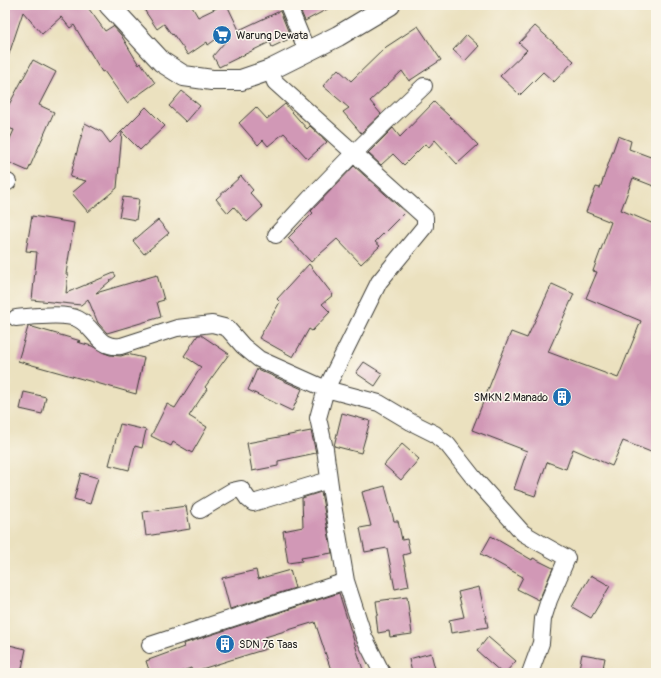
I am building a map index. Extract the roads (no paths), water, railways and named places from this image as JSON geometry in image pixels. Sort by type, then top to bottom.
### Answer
[{"type":"street","points":[[109,5],[162,62],[184,76],[212,80],[241,80],[270,70],[338,36],[389,5]]},
{"type":"street","points":[[288,5],[307,51]]},
{"type":"street","points":[[270,70],[275,82],[425,217],[425,226],[379,282],[326,389],[318,418],[325,449],[346,581],[364,637],[382,673]]},
{"type":"street","points":[[276,235],[310,197],[353,153],[424,86]]},
{"type":"street","points":[[16,318],[64,315],[78,318],[103,343],[110,347],[121,346],[177,328],[206,325],[218,326],[228,329],[243,346],[259,359],[326,389],[379,403],[435,434],[447,444],[473,476],[524,532],[567,558],[549,600],[543,619],[541,643],[530,673]]},
{"type":"street","points":[[200,510],[232,491],[241,489],[253,503],[329,480]]},
{"type":"street","points":[[150,645],[346,581]]},
{"type":"place","name":"Warung Dewata","points":[[222,35]]},
{"type":"place","name":"SMKN 2 Manado","points":[[562,397]]},
{"type":"place","name":"SDN 76 Taas","points":[[225,644]]}]
